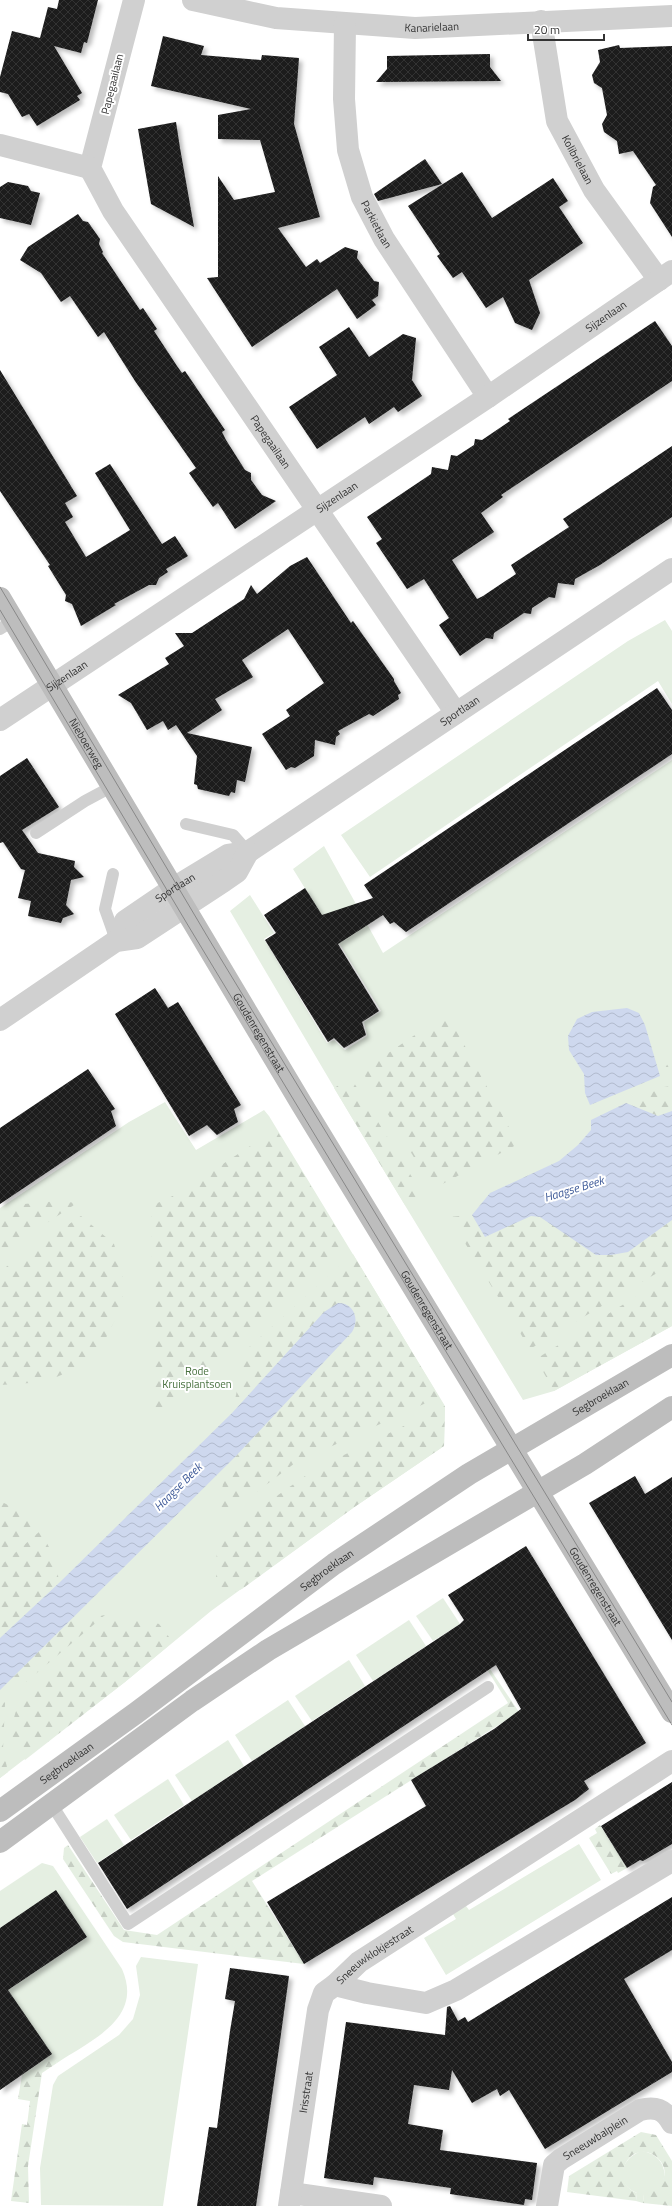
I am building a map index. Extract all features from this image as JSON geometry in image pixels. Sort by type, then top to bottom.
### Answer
[{"type":"main road","name":"Nieboerweg","points":[[0,598],[7,625],[53,685],[172,888]]},
{"type":"main road","name":"Goudenregenstraat","points":[[172,888],[672,1712]]},
{"type":"main road","name":"Segbroeklaan","points":[[0,1811],[136,1713],[334,1564],[469,1474],[672,1355]]},
{"type":"main road","points":[[0,1842],[192,1701],[268,1650],[585,1464],[672,1407]]},
{"type":"street","name":"Papegaailaan","points":[[134,0],[90,168],[114,211],[456,713]]},
{"type":"street","name":"Kanarielaan","points":[[193,0],[276,18],[415,28],[672,16]]},
{"type":"street","name":"Kolibrielaan","points":[[541,21],[557,121],[594,190],[665,275]]},
{"type":"street","name":"Parkietlaan","points":[[345,24],[344,99],[348,150],[362,198],[384,239],[488,398]]},
{"type":"street","points":[[0,145],[90,168]]},
{"type":"street","name":"Sijzenlaan","points":[[0,720],[488,398],[665,275]]},
{"type":"street","name":"Sportlaan","points":[[116,941],[125,921],[172,888],[228,855],[248,852],[672,568]]},
{"type":"street","name":"Sportlaan","points":[[0,1020],[116,941],[137,938],[237,872],[248,852]]},
{"type":"street","name":"Sneeuwklokjestraat","points":[[335,1985],[359,1962],[672,1761]]},
{"type":"street","name":"Sneeuwklokjestraat","points":[[335,1985],[367,1993],[426,2003],[463,1986],[672,1861]]},
{"type":"street","name":"Irisstraat","points":[[290,2200],[318,2010],[324,1993],[335,1985]]},
{"type":"street","name":"Sneeuwbalplein","points":[[547,2206],[554,2166],[561,2159],[640,2110],[650,2107],[661,2110],[666,2113],[672,2123]]},
{"type":"street","points":[[290,2200],[381,2206]]},
{"type":"lane","points":[[36,833],[85,801],[113,786]]},
{"type":"lane","points":[[186,824],[233,835],[248,852]]},
{"type":"lane","points":[[113,874],[105,909],[116,941]]},
{"type":"lane","points":[[52,1805],[128,1924],[488,1687]]},
{"type":"green space","points":[[665,620],[672,631],[672,704],[658,681],[370,877],[341,835],[628,641]]},
{"type":"green space","points":[[672,760],[672,1326],[554,1391],[523,1400],[352,1118],[230,911],[250,895],[274,933],[264,939],[327,1043],[334,1040],[345,1050],[367,1036],[364,1022],[381,1011],[293,869],[324,846],[383,953]]},
{"type":"green space","points":[[447,1013],[518,1144],[433,1189],[362,1071]]},
{"type":"green space","points":[[672,1057],[672,1074],[660,1076]]},
{"type":"green space","points":[[351,1078],[423,1195],[405,1205],[334,1088]]},
{"type":"green space","points":[[672,1086],[672,1111],[658,1116],[626,1103],[664,1087]]},
{"type":"green space","name":"Rode Kruisplantsoen","points":[[165,1102],[196,1150],[264,1110],[269,1116],[445,1406],[444,1446],[353,1508],[211,1611],[125,1682],[0,1778],[0,1208],[129,1122]]},
{"type":"green space","points":[[276,1129],[346,1244],[246,1338],[154,1415],[151,1206],[177,1194]]},
{"type":"green space","points":[[58,1201],[77,1203],[0,1254],[0,1211],[24,1204]]},
{"type":"green space","points":[[472,1215],[485,1237],[531,1216],[541,1217],[596,1255],[628,1252],[672,1220],[672,1264],[530,1349],[449,1217]]},
{"type":"green space","points":[[81,1216],[114,1244],[123,1276],[123,1303],[105,1340],[75,1369],[45,1382],[0,1385],[0,1271]]},
{"type":"green space","points":[[353,1254],[439,1397],[295,1463],[218,1521],[223,1483],[235,1457],[352,1332],[356,1322],[355,1315],[349,1306],[330,1307],[232,1413],[246,1350]]},
{"type":"green space","points":[[672,1274],[672,1326],[554,1391],[536,1359]]},
{"type":"green space","points":[[445,1406],[444,1446],[353,1508],[242,1589],[223,1596],[216,1586],[217,1538],[315,1469]]},
{"type":"green space","points":[[0,1501],[20,1511],[34,1525],[0,1554]]},
{"type":"green space","points":[[39,1532],[53,1556],[59,1583],[0,1638],[0,1566]]},
{"type":"green space","points":[[443,1598],[460,1624],[433,1641],[416,1616]]},
{"type":"green space","points":[[105,1615],[19,1688],[7,1684],[67,1622]]},
{"type":"green space","points":[[119,1617],[140,1618],[159,1624],[169,1637],[168,1646],[125,1682],[25,1760],[12,1743],[13,1721],[18,1704],[32,1688]]},
{"type":"green space","points":[[409,1620],[426,1646],[373,1681],[356,1655]]},
{"type":"green space","points":[[349,1660],[365,1686],[312,1721],[295,1696]]},
{"type":"green space","points":[[490,1669],[519,1712],[252,1881],[304,1964],[123,1942],[114,1936],[63,1859],[64,1848],[68,1845],[124,1930],[157,1935],[508,1703],[488,1671]]},
{"type":"green space","points":[[0,1697],[5,1703],[3,1749],[8,1772],[0,1778]]},
{"type":"green space","points":[[288,1700],[305,1726],[252,1761],[235,1735]]},
{"type":"green space","points":[[228,1740],[244,1766],[192,1801],[175,1775]]},
{"type":"green space","points":[[168,1779],[184,1805],[131,1840],[114,1815]]},
{"type":"green space","points":[[107,1819],[124,1845],[97,1863],[80,1837]]},
{"type":"green space","points":[[600,1825],[627,1868],[618,1873],[617,1871],[611,1874],[589,1838],[597,1833],[595,1829]]},
{"type":"green space","points":[[579,1844],[601,1880],[446,1975],[424,1938],[456,1919],[450,1909],[463,1902],[469,1910]]},
{"type":"green space","points":[[42,1863],[53,1866],[122,1969],[127,1986],[126,2002],[120,2015],[110,2026],[85,2046],[57,2063],[8,1990],[87,1937],[56,1891],[0,1928],[0,1891]]},
{"type":"green space","points":[[141,1957],[198,1964],[163,2206],[41,2205],[40,2168],[53,2085],[58,2076],[119,2035],[133,2019],[140,1995],[136,1966]]},
{"type":"green space","points":[[52,2054],[57,2063],[42,2073],[28,2166],[29,2203],[11,2201],[22,2124],[27,2125],[30,2101],[18,2099],[22,2075]]},
{"type":"green space","points":[[641,2132],[656,2135],[672,2161],[672,2206],[643,2203],[644,2193],[653,2191],[657,2188],[660,2185],[665,2173],[664,2168],[658,2158],[652,2154],[643,2152],[635,2154],[629,2159],[623,2174],[624,2181],[629,2188],[637,2193],[636,2201],[567,2192],[569,2176]]},
{"type":"green space","points":[[642,2151],[652,2154],[658,2159],[663,2166],[664,2174],[660,2187],[653,2192],[644,2194],[643,2203],[636,2201],[637,2193],[629,2189],[622,2177],[625,2165],[629,2159]]},
{"type":"water","points":[[627,1008],[639,1013],[645,1025],[660,1076],[590,1105],[585,1093],[584,1074],[569,1050],[568,1036],[577,1019],[592,1012]]},
{"type":"water","name":"Haagse Beek","points":[[626,1103],[658,1116],[672,1111],[672,1220],[628,1252],[611,1255],[596,1255],[540,1217],[531,1216],[485,1237],[472,1215],[490,1193],[559,1161],[578,1145],[591,1130],[591,1120]]},
{"type":"water","name":"Haagse Beek","points":[[338,1303],[348,1306],[354,1313],[355,1322],[352,1332],[235,1457],[0,1690],[0,1638],[59,1583],[232,1413],[324,1312]]},
{"type":"building","points":[[59,0],[98,0],[87,43],[84,42],[81,53],[54,46],[82,93],[77,96],[80,100],[37,126],[29,114],[22,117],[8,94],[0,92],[0,77],[12,31],[40,38],[48,7],[57,9]]},
{"type":"building","points":[[163,36],[204,46],[201,55],[261,60],[262,55],[299,58],[294,124],[320,217],[278,228],[306,267],[317,259],[320,263],[345,247],[358,251],[357,258],[374,281],[379,282],[378,296],[372,300],[376,305],[357,319],[337,289],[252,347],[207,278],[218,277],[218,176],[234,200],[275,192],[260,140],[218,139],[218,115],[251,109],[151,86]]},
{"type":"building","points":[[619,45],[620,48],[672,46],[672,237],[650,203],[653,187],[656,185],[633,151],[619,154],[617,141],[604,132],[602,124],[607,115],[602,88],[594,83],[592,75],[600,62],[598,50]]},
{"type":"building","points":[[490,54],[490,67],[501,81],[376,82],[387,69],[387,56]]},
{"type":"building","points":[[176,122],[194,227],[151,204],[138,129]]},
{"type":"building","points":[[425,159],[442,184],[378,201],[374,194]]},
{"type":"building","points":[[462,172],[492,218],[553,178],[568,201],[559,207],[583,243],[529,280],[540,313],[532,330],[515,323],[503,297],[486,308],[462,272],[453,278],[437,256],[440,254],[408,206]]},
{"type":"building","points":[[8,182],[28,186],[31,191],[40,193],[31,225],[0,218],[0,187]]},
{"type":"building","points":[[78,214],[83,221],[88,222],[100,239],[99,244],[103,252],[102,253],[140,310],[143,308],[157,329],[154,331],[177,366],[182,373],[185,371],[225,430],[222,432],[226,440],[245,470],[251,473],[251,480],[262,495],[276,501],[235,529],[218,503],[213,507],[189,473],[196,468],[135,381],[104,332],[98,337],[70,296],[61,302],[41,273],[20,260],[28,247]]},
{"type":"building","points":[[655,321],[672,346],[672,381],[501,495],[503,497],[481,513],[494,532],[452,560],[477,599],[483,596],[516,574],[511,565],[569,527],[563,519],[672,446],[672,517],[600,565],[575,579],[574,585],[558,583],[555,598],[549,597],[532,608],[531,614],[524,613],[494,633],[493,639],[486,638],[460,656],[439,625],[449,618],[424,579],[407,589],[376,543],[382,539],[367,517],[431,474],[432,467],[448,470],[451,455],[457,456],[474,445],[475,439],[482,440],[510,421],[508,419]]},
{"type":"building","points":[[349,327],[369,357],[403,334],[416,338],[412,380],[422,396],[398,412],[394,407],[369,424],[365,417],[317,449],[289,407],[337,375],[319,347]]},
{"type":"building","points":[[0,370],[77,496],[65,503],[73,517],[65,522],[86,557],[130,530],[95,473],[110,464],[162,544],[175,536],[188,556],[166,569],[168,572],[159,578],[156,585],[149,585],[114,604],[116,605],[81,626],[72,604],[65,601],[66,595],[48,566],[50,565],[0,491]]},
{"type":"building","points":[[307,557],[351,623],[353,621],[394,679],[401,693],[398,695],[399,699],[373,716],[369,714],[338,731],[340,734],[336,737],[335,745],[315,740],[314,756],[295,768],[291,767],[286,770],[262,734],[290,716],[286,710],[324,683],[288,629],[242,660],[253,677],[215,699],[222,710],[187,733],[252,747],[245,782],[237,780],[235,793],[231,792],[229,796],[198,789],[197,785],[194,784],[197,756],[176,725],[168,730],[163,721],[147,730],[131,703],[118,695],[169,664],[165,658],[184,646],[175,633],[192,633],[244,599],[251,585],[257,594],[290,566]]},
{"type":"building","points":[[657,688],[672,710],[672,754],[406,932],[394,922],[390,924],[383,915],[338,944],[379,1011],[362,1022],[366,1035],[344,1048],[334,1038],[328,1042],[265,940],[276,933],[264,915],[305,888],[322,915],[373,898],[364,885]]},
{"type":"building","points":[[27,758],[59,807],[22,830],[38,853],[75,861],[74,867],[84,877],[71,880],[66,905],[74,914],[63,918],[61,923],[28,916],[31,901],[18,898],[25,870],[21,869],[3,842],[0,843],[0,776]]},
{"type":"building","points":[[155,988],[168,1008],[178,1002],[241,1105],[234,1109],[238,1122],[217,1135],[207,1125],[189,1136],[115,1014]]},
{"type":"building","points":[[88,1069],[115,1109],[111,1111],[116,1126],[0,1204],[0,1128]]},
{"type":"building","points":[[635,1476],[645,1494],[672,1477],[672,1640],[589,1503]]},
{"type":"building","points":[[526,1546],[646,1743],[584,1781],[589,1789],[575,1800],[304,1964],[267,1902],[426,1806],[411,1780],[494,1729],[521,1709],[496,1665],[127,1909],[98,1863],[460,1624],[464,1620],[448,1595]]},
{"type":"building","points":[[672,1782],[672,1844],[643,1861],[640,1860],[627,1868],[601,1826]]},
{"type":"building","points":[[56,1890],[87,1937],[8,1990],[52,2054],[0,2090],[0,1928]]},
{"type":"building","points":[[672,1897],[672,1950],[624,1979],[672,2062],[672,2072],[545,2149],[509,2090],[500,2096],[497,2089],[472,2103],[452,2070],[449,2090],[414,2085],[408,2124],[443,2130],[440,2150],[537,2163],[532,2200],[525,2199],[524,2205],[450,2194],[451,2188],[374,2177],[373,2185],[324,2178],[346,2022],[445,2035],[447,2007],[450,2006],[458,2021],[465,2017],[468,2022]]},
{"type":"building","points":[[230,1968],[289,1976],[280,2041],[256,2206],[197,2206],[209,2127],[217,2128],[235,2001],[225,1999]]},
{"type":"tram line","points":[[0,587],[210,941],[672,1702]]},
{"type":"tram line","points":[[0,610],[189,927],[672,1725]]}]
